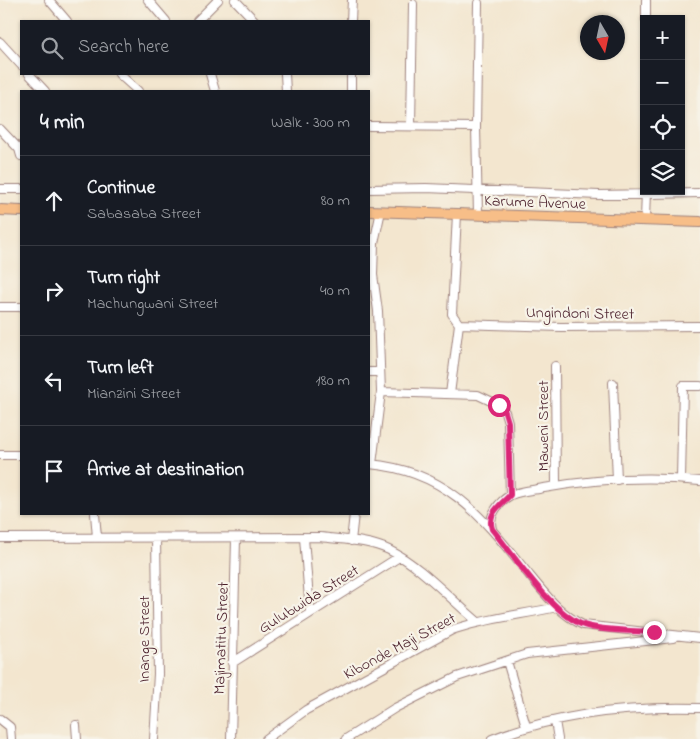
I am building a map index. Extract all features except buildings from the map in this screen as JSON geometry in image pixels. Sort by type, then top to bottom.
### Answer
[{"type":"main road","points":[[0,210],[20,211]]},
{"type":"main road","name":"Karume Avenue","points":[[370,211],[457,214],[478,211],[646,215],[700,222]]},
{"type":"street","points":[[49,0],[66,20]]},
{"type":"street","points":[[148,0],[165,20]]},
{"type":"street","points":[[198,20],[218,0]]},
{"type":"street","points":[[235,0],[254,20]]},
{"type":"street","points":[[352,0],[352,20]]},
{"type":"street","points":[[646,0],[646,15]]},
{"type":"street","points":[[478,3],[476,127],[478,211]]},
{"type":"street","points":[[411,125],[413,4]]},
{"type":"street","points":[[0,42],[20,64]]},
{"type":"street","points":[[30,75],[44,90]]},
{"type":"street","points":[[120,75],[137,90]]},
{"type":"street","points":[[210,75],[215,90]]},
{"type":"street","points":[[285,75],[286,90]]},
{"type":"street","points":[[351,75],[351,90]]},
{"type":"street","points":[[370,126],[476,127]]},
{"type":"street","points":[[0,129],[19,149],[20,152]]},
{"type":"street","points":[[0,189],[20,189]]},
{"type":"street","points":[[370,190],[478,194],[640,194]]},
{"type":"street","points":[[685,193],[700,193]]},
{"type":"street","points":[[646,195],[646,215]]},
{"type":"street","points":[[381,211],[374,243],[373,275],[378,311],[381,392],[370,464],[391,466],[428,478],[468,504],[492,529],[556,607],[583,625],[700,638]]},
{"type":"street","points":[[450,394],[459,324],[452,314],[457,214]]},
{"type":"street","points":[[0,307],[20,307]]},
{"type":"street","points":[[370,310],[378,311]]},
{"type":"street","name":"Ungindoni Street","points":[[459,324],[561,327],[700,326]]},
{"type":"street","name":"Maweni Street","points":[[555,366],[556,485]]},
{"type":"street","points":[[370,372],[379,372]]},
{"type":"street","points":[[613,383],[617,480]]},
{"type":"street","points":[[681,479],[683,386],[700,386]]},
{"type":"street","points":[[381,392],[478,395],[499,405],[505,412],[508,422],[510,495]]},
{"type":"street","points":[[0,455],[20,455]]},
{"type":"street","points":[[492,529],[490,521],[492,514],[510,495],[556,485],[617,480],[681,479],[700,481]]},
{"type":"street","points":[[95,515],[96,537]]},
{"type":"street","points":[[351,541],[354,515]]},
{"type":"street","points":[[0,538],[304,538],[367,543],[389,550],[399,557],[417,570],[476,621]]},
{"type":"street","name":"Inange Street","points":[[154,739],[158,674],[156,538]]},
{"type":"street","points":[[304,538],[310,612]]},
{"type":"street","name":"Majimatitu Street","points":[[231,739],[232,663],[236,604],[236,539]]},
{"type":"street","name":"Gulubwida Street","points":[[232,663],[399,557]]},
{"type":"street","name":"Kibonde Maji Street","points":[[266,739],[306,710],[414,649],[452,630],[476,621],[509,618],[556,607]]},
{"type":"street","points":[[346,739],[395,708],[457,677],[527,654],[684,637]]},
{"type":"street","points":[[507,661],[526,726]]},
{"type":"street","points":[[492,739],[526,726],[614,711],[700,708]]},
{"type":"street","points":[[0,720],[10,727],[11,739]]},
{"type":"street","points":[[555,721],[558,739]]},
{"type":"street","points":[[76,725],[77,739]]},
{"type":"route","points":[[499,405],[508,416],[510,495],[492,514],[490,521],[492,529],[556,607],[570,618],[583,625],[654,632]]}]
